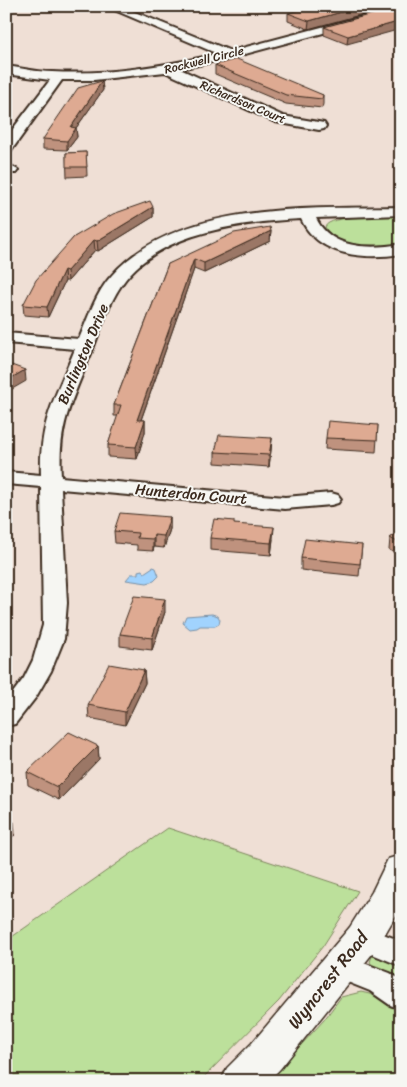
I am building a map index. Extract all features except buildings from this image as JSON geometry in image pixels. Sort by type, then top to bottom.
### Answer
[{"type":"street","points":[[110,6],[229,54]]},
{"type":"street","name":"Rockwell Circle","points":[[6,70],[58,77],[113,76],[170,69],[368,18],[395,6]]},
{"type":"street","name":"Richardson Court","points":[[170,69],[280,119],[319,126]]},
{"type":"street","points":[[6,148],[58,77]]},
{"type":"street","name":"Burlington Drive","points":[[6,718],[37,676],[52,637],[56,618],[53,511],[50,482],[53,426],[86,346],[117,279],[127,267],[149,251],[170,240],[204,228],[252,218],[401,211]]},
{"type":"street","points":[[307,215],[319,236],[334,244],[372,251],[401,249]]},
{"type":"street","points":[[6,338],[86,346]]},
{"type":"street","name":"Hunterdon Court","points":[[6,478],[285,502],[331,499]]},
{"type":"street","name":"Wyncrest Road","points":[[241,1081],[266,1056],[363,938],[386,900],[401,869]]},
{"type":"street","points":[[363,938],[401,954]]},
{"type":"street","points":[[340,966],[380,982],[401,996]]},
{"type":"green space","points":[[401,216],[401,245],[370,247],[348,244],[331,235],[325,227],[329,223],[347,218]]},
{"type":"green space","points":[[168,828],[358,891],[323,946],[279,1001],[200,1081],[6,1081],[6,941]]},
{"type":"green space","points":[[372,956],[385,958],[401,967],[401,980],[372,965],[370,962]]},
{"type":"green space","points":[[361,992],[382,997],[401,1012],[401,1081],[268,1081],[324,1020],[341,997]]},
{"type":"water","points":[[153,567],[156,568],[159,576],[154,581],[147,583],[126,580],[131,574],[138,574],[138,571],[142,570],[144,573]]},
{"type":"water","points":[[212,614],[218,616],[220,620],[219,624],[215,626],[200,626],[190,629],[183,623],[186,616]]}]
